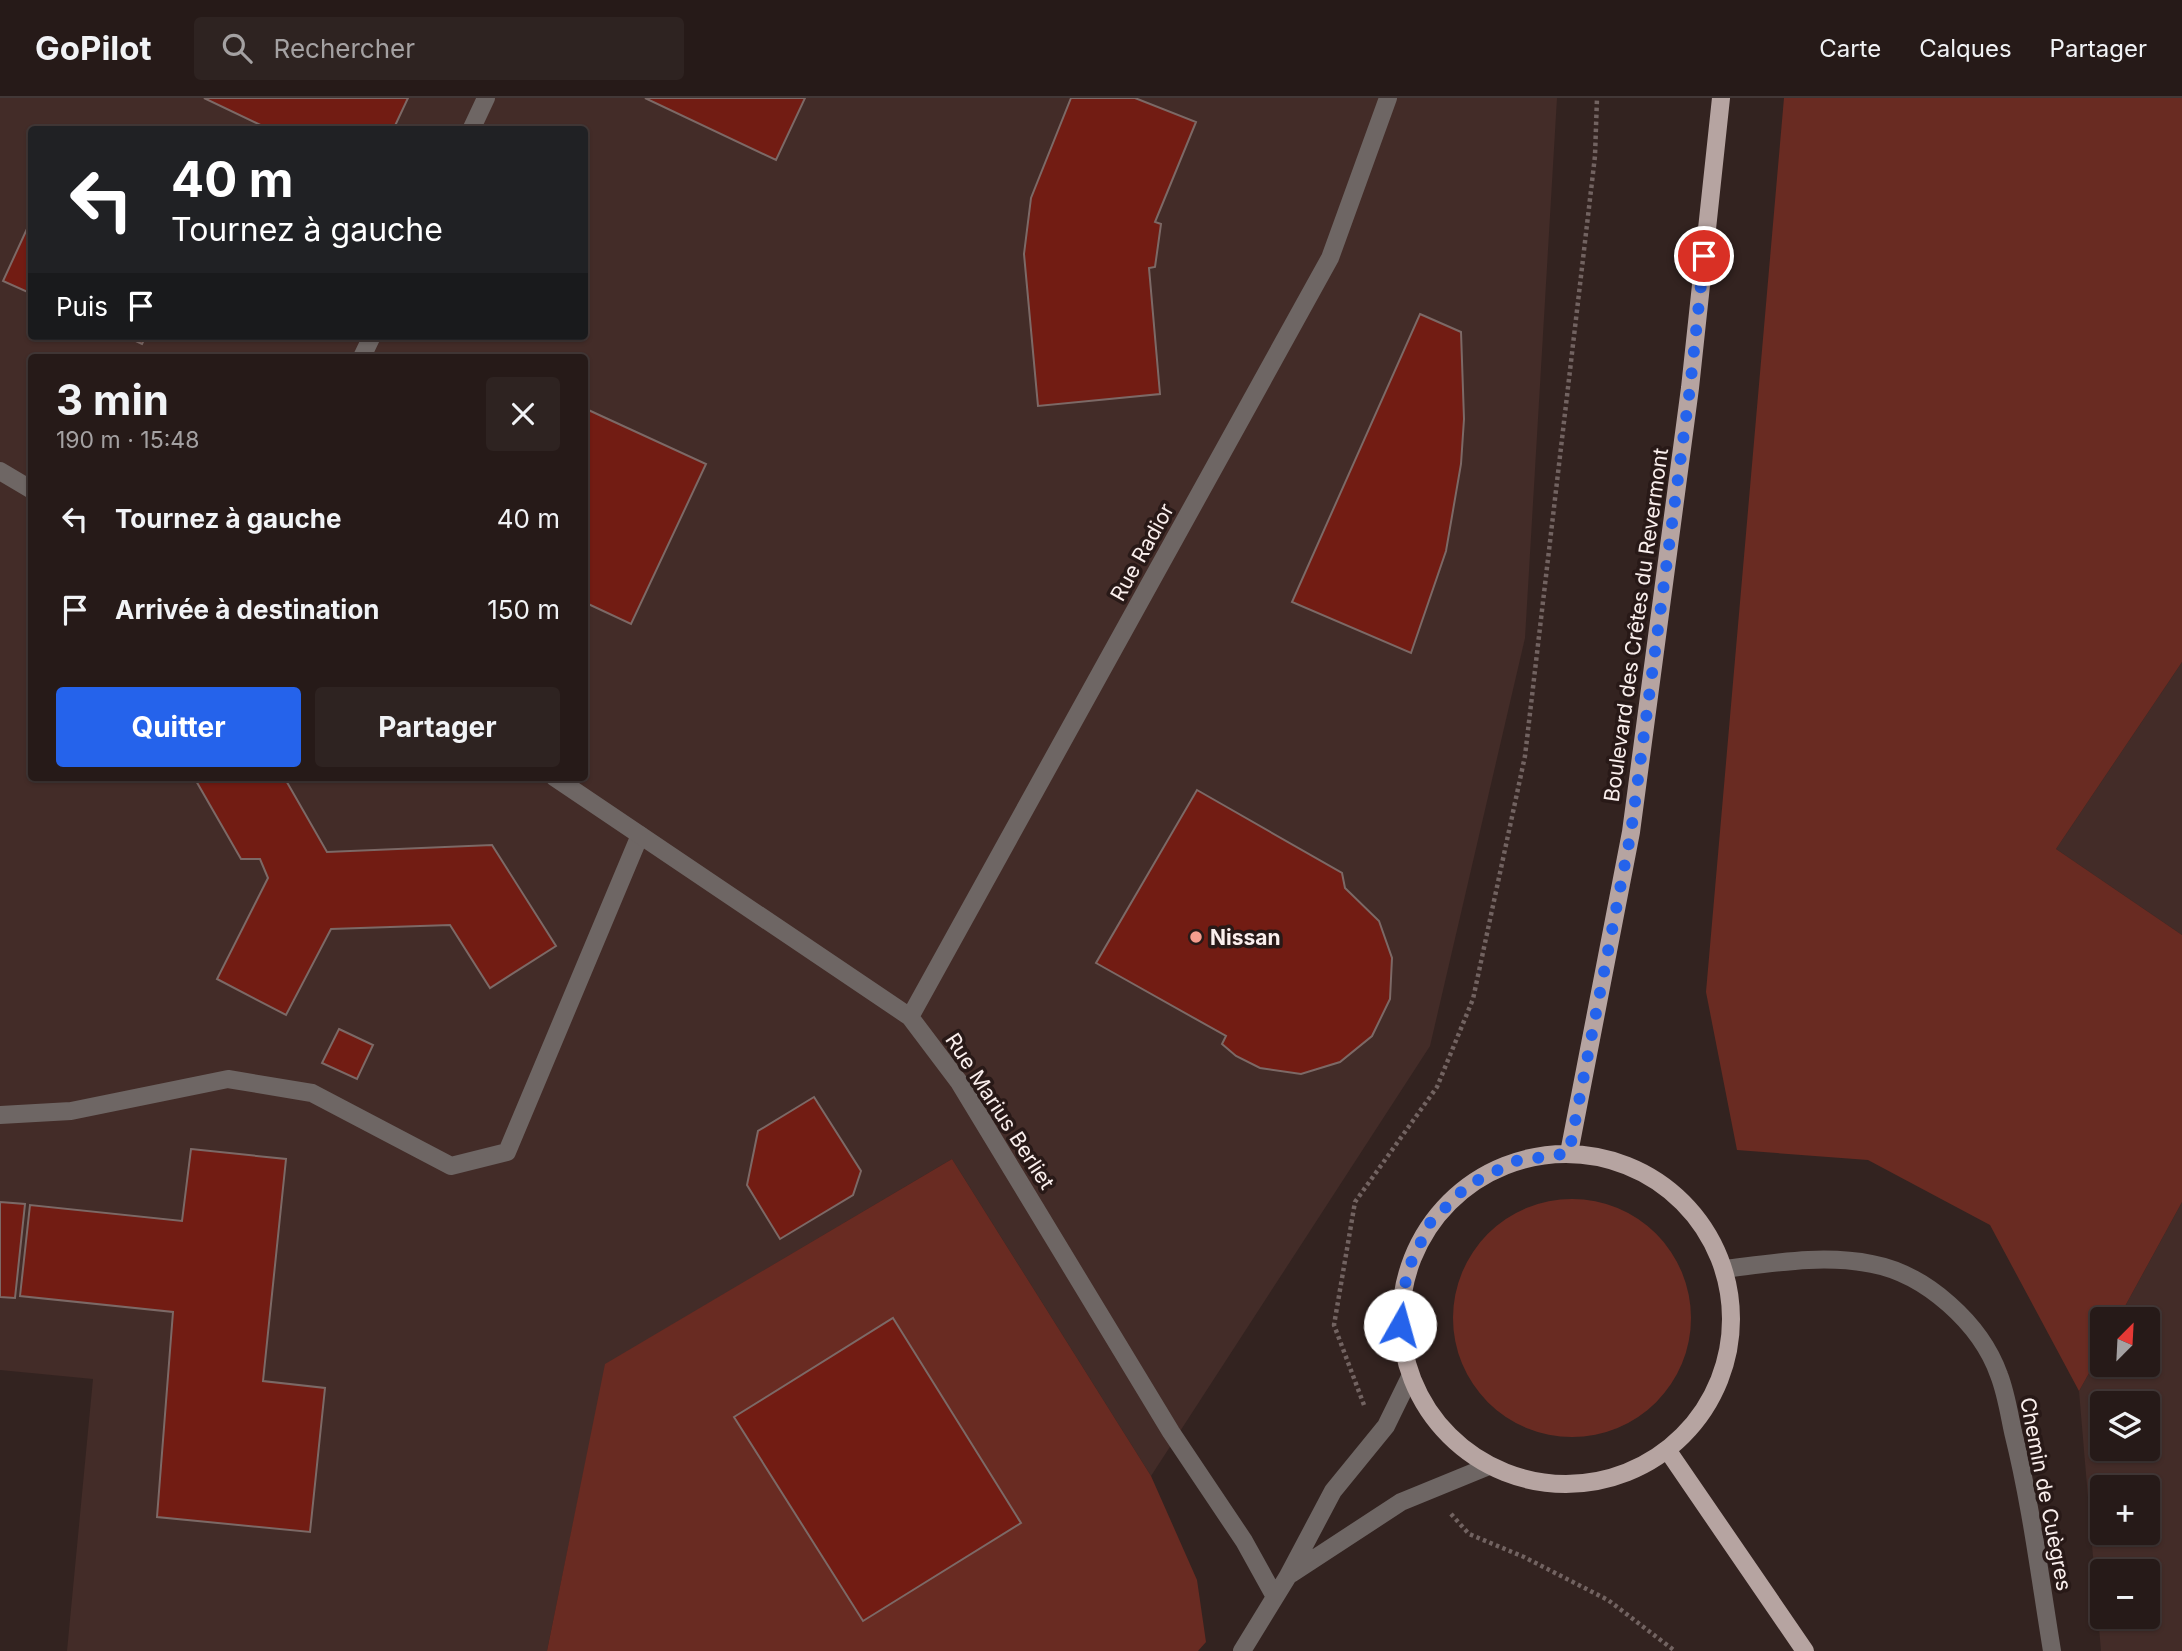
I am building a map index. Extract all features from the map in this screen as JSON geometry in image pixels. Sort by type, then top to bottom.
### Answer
[{"type":"main road","name":"Boulevard des Crêtes du Revermont","points":[[1569,1153],[1631,832],[1690,388],[1721,98]]},
{"type":"main road","points":[[1569,1153],[1620,1162],[1665,1186],[1702,1223],[1725,1269],[1733,1320],[1725,1370],[1703,1415],[1668,1451],[1626,1474],[1580,1485],[1533,1482],[1489,1466],[1455,1443],[1429,1412],[1410,1377],[1400,1325],[1407,1271],[1430,1223],[1468,1185],[1516,1161],[1569,1153]]},
{"type":"main road","points":[[1668,1451],[1805,1651]]},
{"type":"street","points":[[473,126],[486,98]]},
{"type":"street","name":"Rue Radior","points":[[911,1017],[1330,258],[1388,98]]},
{"type":"street","points":[[0,471],[28,488]]},
{"type":"street","name":"Rue Marius Berliet","points":[[560,781],[911,1017],[959,1082],[1164,1420],[1244,1541],[1275,1597]]},
{"type":"street","points":[[0,1115],[71,1111],[228,1079],[312,1093],[451,1166],[507,1152],[640,835]]},
{"type":"street","name":"Chemin de Cuègres","points":[[1725,1269],[1822,1258],[1875,1264],[1918,1282],[1952,1304],[1975,1333],[1999,1374],[2023,1473],[2052,1651]]},
{"type":"street","points":[[1242,1651],[1288,1576],[1333,1490],[1387,1426],[1410,1377]]},
{"type":"street","points":[[1288,1576],[1401,1502],[1489,1466]]},
{"type":"path","points":[[1376,1438],[1334,1325],[1355,1202],[1437,1087],[1473,999],[1525,756],[1595,156],[1597,98]]},
{"type":"path","points":[[1430,1491],[1469,1534],[1524,1557],[1608,1600],[1675,1651]]},
{"type":"shaded area","points":[[0,98],[1557,98],[1525,638],[1430,1046],[1151,1476],[952,1159],[606,1364],[547,1651],[67,1651],[93,1379],[0,1370]]},
{"type":"shaded area","points":[[1784,98],[2182,98],[2182,662],[2056,849],[2182,935],[2182,1202],[2125,1307],[2090,1307],[2090,1371],[2079,1391],[1990,1225],[1868,1160],[1737,1150],[1706,992]]},
{"type":"shaded area","points":[[2182,662],[2182,935],[2056,849]]},
{"type":"shaded area","points":[[952,1159],[1151,1476],[1197,1580],[1206,1642],[1198,1651],[547,1651],[605,1364]]},
{"type":"shaded area","points":[[1572,1199],[1595,1202],[1628,1213],[1656,1234],[1677,1262],[1688,1295],[1691,1318],[1688,1341],[1677,1374],[1656,1402],[1628,1423],[1595,1434],[1572,1437],[1549,1434],[1516,1423],[1488,1402],[1467,1374],[1456,1341],[1453,1318],[1456,1295],[1467,1262],[1488,1234],[1516,1213],[1549,1202]]},
{"type":"shaded area","points":[[2182,1202],[2182,1651],[2101,1651],[2099,1629],[2160,1629],[2160,1559],[2093,1559],[2092,1545],[2160,1545],[2160,1475],[2090,1475],[2090,1521],[2079,1391],[2090,1371],[2090,1377],[2160,1377],[2160,1307],[2125,1307]]},
{"type":"building","points":[[204,98],[408,98],[395,126],[263,126]]},
{"type":"building","points":[[645,98],[805,98],[776,160]]},
{"type":"building","points":[[1071,98],[1135,98],[1196,122],[1155,222],[1161,224],[1155,267],[1149,268],[1160,394],[1038,406],[1024,254],[1031,198]]},
{"type":"building","points":[[28,227],[28,292],[3,281]]},
{"type":"building","points":[[1420,314],[1461,332],[1464,419],[1461,464],[1446,551],[1411,653],[1292,602]]},
{"type":"building","points":[[588,410],[706,464],[631,624],[588,604]]},
{"type":"building","points":[[196,781],[286,781],[327,852],[492,845],[556,946],[490,988],[450,925],[331,929],[286,1015],[217,979],[268,878],[260,859],[241,859]]},
{"type":"building","points":[[1197,790],[1342,873],[1345,888],[1379,921],[1392,958],[1390,999],[1372,1036],[1340,1062],[1301,1074],[1260,1068],[1236,1056],[1222,1044],[1226,1036],[1096,963]]},
{"type":"building","points":[[339,1029],[373,1045],[357,1079],[322,1063]]},
{"type":"building","points":[[814,1097],[861,1171],[853,1195],[780,1239],[747,1185],[758,1131]]},
{"type":"building","points":[[191,1149],[286,1159],[263,1381],[325,1388],[310,1532],[157,1517],[173,1312],[20,1296],[30,1205],[182,1221]]},
{"type":"building","points":[[0,1202],[25,1204],[15,1298],[0,1297]]},
{"type":"building","points":[[893,1318],[1021,1523],[863,1621],[734,1417]]},
{"type":"place","name":"Nissan","points":[[1196,937]]},
{"type":"route","points":[[1400,1325],[1407,1271],[1430,1223],[1468,1185],[1516,1161],[1569,1153],[1631,832],[1690,388],[1704,256]]}]
